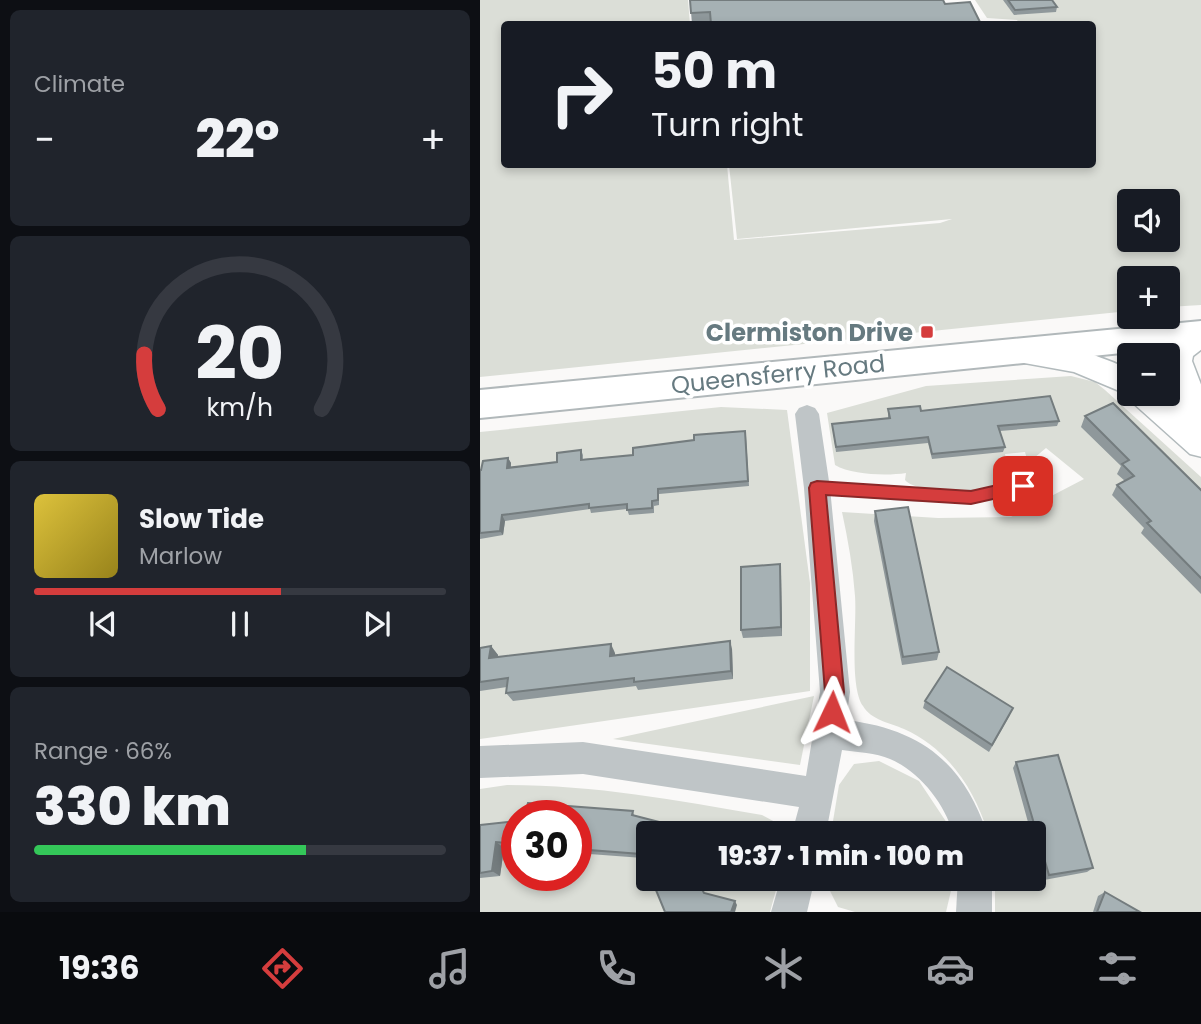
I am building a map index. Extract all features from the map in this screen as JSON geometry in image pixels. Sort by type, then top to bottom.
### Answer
[{"type":"main road","name":"Queensferry Road","points":[[1156,343],[1202,335]]},
{"type":"main road","name":"Queensferry Road","points":[[480,404],[1007,351],[1117,348]]},
{"type":"street","points":[[1180,349],[1184,344],[1202,335]]},
{"type":"street","points":[[1007,351],[1075,361],[1117,375]]},
{"type":"street","points":[[1176,406],[1202,444]]},
{"type":"street","points":[[1177,406],[1202,435]]},
{"type":"street","points":[[807,414],[817,488],[835,692],[830,733],[812,821]]},
{"type":"street","points":[[830,733],[889,743],[915,756],[945,784],[966,821]]},
{"type":"street","points":[[480,762],[583,758],[819,794]]},
{"type":"street","points":[[974,912],[975,891]]},
{"type":"lane","points":[[817,488],[971,498],[1023,486]]},
{"type":"shaded area","points":[[480,0],[688,0],[690,21],[501,21],[501,168],[727,168],[734,240],[940,223],[952,219],[737,239],[729,168],[1096,168],[1096,21],[1018,21],[987,18],[975,0],[1201,0],[1201,305],[1180,306],[1180,266],[1117,266],[1117,312],[480,377]]},
{"type":"shaded area","points":[[1071,376],[1095,382],[1117,401],[1117,406],[1123,406],[1201,477],[1201,912],[995,912],[995,891],[1046,891],[1046,821],[984,821],[967,786],[934,747],[920,737],[871,715],[863,706],[856,684],[854,586],[842,512],[938,518],[1011,517],[1084,479],[1046,448],[1028,463],[1025,452],[1005,454],[1011,480],[1003,485],[975,490],[925,489],[905,480],[906,473],[860,473],[835,465],[827,413],[926,386]]},
{"type":"shaded area","points":[[721,407],[787,410],[810,583],[810,691],[480,739],[480,432]]},
{"type":"shaded area","points":[[814,696],[800,765],[613,739]]},
{"type":"shaded area","points":[[879,761],[919,781],[946,821],[833,821],[839,785],[854,764]]},
{"type":"shaded area","points":[[507,785],[540,786],[635,794],[762,815],[773,821],[636,821],[636,891],[776,891],[770,912],[480,912],[480,789]]},
{"type":"shaded area","points":[[830,891],[951,891],[946,912],[855,912],[838,907]]},
{"type":"building","points":[[690,0],[943,0],[945,4],[970,2],[980,21],[711,21],[710,12],[691,13]]},
{"type":"building","points":[[1008,0],[1052,0],[1057,7],[1015,10]]},
{"type":"building","points":[[1050,396],[1059,421],[998,426],[1005,447],[932,454],[928,437],[836,447],[832,424],[890,418],[888,409],[920,406],[921,411]]},
{"type":"building","points":[[1113,403],[1202,491],[1202,579],[1147,523],[1151,521],[1117,485],[1134,476],[1122,464],[1129,460],[1085,416]]},
{"type":"building","points":[[745,431],[748,481],[658,489],[658,500],[652,501],[652,508],[627,510],[627,504],[589,508],[589,504],[502,515],[500,531],[480,533],[480,470],[483,461],[508,458],[507,468],[557,462],[557,453],[581,450],[581,460],[633,455],[633,448],[694,440],[694,435]]},
{"type":"building","points":[[908,507],[939,652],[903,657],[875,511]]},
{"type":"building","points":[[780,564],[781,627],[741,630],[741,567]]},
{"type":"building","points":[[730,641],[731,671],[634,682],[634,678],[506,693],[508,678],[480,682],[480,648],[491,646],[489,658],[611,644],[610,656]]},
{"type":"building","points":[[947,667],[1013,708],[992,745],[925,701]]},
{"type":"building","points":[[1058,755],[1093,868],[1049,875],[1046,865],[1046,821],[1033,821],[1016,762]]},
{"type":"building","points":[[592,808],[633,811],[632,815],[655,821],[636,821],[636,854],[592,850]]},
{"type":"building","points":[[501,823],[501,842],[496,842],[492,871],[480,873],[480,825]]},
{"type":"building","points":[[656,891],[703,891],[735,901],[731,912],[665,912]]},
{"type":"building","points":[[1105,892],[1140,912],[1097,912]]},
{"type":"place","name":"Clermiston Drive","points":[[927,332]]},
{"type":"route","points":[[832,712],[835,692],[817,488],[971,498],[1023,486]]}]
